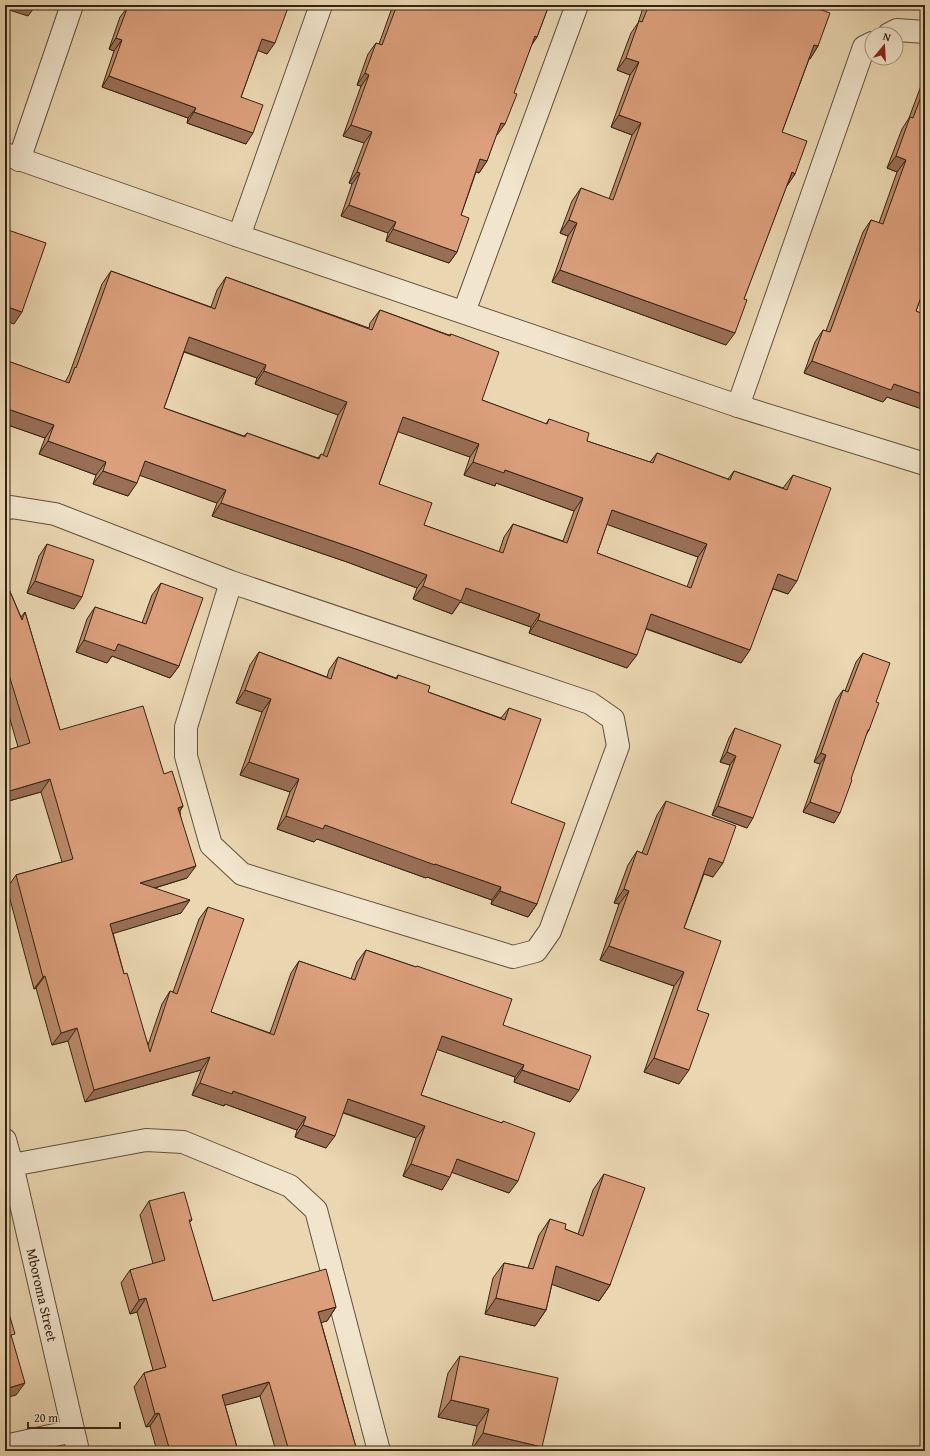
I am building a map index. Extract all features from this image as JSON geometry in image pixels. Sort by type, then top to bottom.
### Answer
[{"type":"street","points":[[72,5],[12,157],[738,406],[925,464]]},
{"type":"street","points":[[239,236],[321,5]]},
{"type":"street","points":[[464,312],[577,5]]},
{"type":"street","points":[[904,30],[925,32]]},
{"type":"street","points":[[738,406],[864,47]]},
{"type":"street","points":[[5,509],[11,507],[55,514],[231,582],[590,703],[613,719],[618,746],[550,931],[536,951],[513,957],[242,874],[211,845],[186,756],[186,727],[231,582]]},
{"type":"street","name":"Mboroma Street","points":[[5,1140],[75,1441]]},
{"type":"street","points":[[12,1165],[146,1140],[183,1142],[290,1186],[316,1210],[379,1451]]},
{"type":"street","points":[[5,1446],[75,1441]]},
{"type":"building","points":[[5,5],[11,5],[5,22]]},
{"type":"building","points":[[131,5],[289,5],[275,43],[262,39],[241,97],[263,105],[253,133],[194,112],[196,108],[109,76],[122,40],[116,38],[128,6],[131,7]]},
{"type":"building","points":[[397,5],[549,5],[537,37],[535,36],[514,93],[517,94],[505,124],[501,123],[487,161],[480,159],[461,215],[469,218],[457,252],[393,229],[396,222],[349,205],[360,173],[357,172],[372,132],[351,125],[369,75],[365,73],[376,43],[382,45]]},
{"type":"building","points":[[649,5],[808,5],[830,13],[818,46],[814,45],[782,132],[807,141],[795,174],[792,172],[744,299],[747,300],[735,333],[560,270],[577,223],[569,220],[581,188],[613,200],[641,123],[619,115],[639,62],[626,58],[639,21],[642,22]]},
{"type":"building","points":[[925,86],[925,286],[916,311],[925,315],[925,395],[894,384],[891,390],[812,361],[823,330],[830,332],[871,220],[883,224],[906,160],[896,156],[910,117],[913,118]]},
{"type":"building","points":[[5,229],[46,243],[22,312],[5,306]]},
{"type":"building","points":[[111,271],[215,309],[226,277],[372,330],[380,310],[450,336],[451,334],[499,352],[482,400],[547,424],[549,419],[589,433],[587,441],[653,463],[657,453],[730,480],[734,471],[787,490],[793,475],[831,488],[797,581],[778,574],[750,650],[651,614],[637,655],[538,620],[540,614],[466,588],[461,601],[423,586],[427,575],[221,503],[226,490],[145,461],[137,483],[103,471],[106,462],[48,441],[54,425],[5,408],[5,360],[69,383],[75,367],[76,368]],"holes":[[[189,337],[266,365],[264,371],[347,402],[327,457],[321,454],[319,459],[247,433],[245,437],[164,408]],[[403,417],[479,444],[473,462],[504,473],[505,470],[583,498],[567,543],[513,524],[503,553],[424,525],[432,503],[379,484]],[[612,510],[707,544],[691,588],[597,553]]]},
{"type":"building","points":[[47,544],[94,560],[82,597],[35,581]]},
{"type":"building","points":[[5,580],[22,620],[25,612],[60,730],[143,706],[164,774],[172,771],[183,806],[178,808],[196,866],[140,883],[190,900],[110,924],[124,974],[127,973],[150,1052],[170,991],[177,994],[208,907],[244,919],[211,1012],[274,1035],[299,961],[355,980],[366,950],[512,999],[503,1025],[591,1056],[579,1090],[522,1070],[524,1065],[442,1036],[421,1095],[502,1123],[503,1121],[535,1133],[518,1181],[457,1159],[450,1177],[411,1164],[425,1126],[348,1099],[335,1136],[303,1125],[306,1117],[233,1091],[232,1094],[200,1083],[210,1057],[94,1090],[77,1028],[61,1033],[45,976],[43,977],[16,875],[73,859],[50,779],[6,792],[5,790],[5,751],[30,743],[5,662]]},
{"type":"building","points":[[161,583],[203,598],[179,666],[118,644],[115,651],[84,640],[95,607],[146,624]]},
{"type":"building","points":[[259,652],[331,679],[338,657],[397,679],[398,675],[430,686],[428,692],[505,720],[509,708],[541,719],[511,803],[565,823],[537,904],[500,891],[501,887],[325,825],[323,829],[286,816],[299,779],[249,762],[271,699],[245,690]]},
{"type":"building","points":[[863,653],[890,663],[876,702],[879,703],[868,730],[840,813],[810,802],[826,755],[821,753],[843,690],[848,692]]},
{"type":"building","points":[[735,728],[781,745],[753,818],[718,806],[736,756],[727,752]]},
{"type":"building","points":[[666,801],[736,826],[723,863],[709,858],[684,928],[721,941],[697,1010],[709,1014],[689,1070],[654,1058],[684,972],[609,946],[629,891],[624,889],[637,851],[647,855]]},
{"type":"building","points":[[604,1174],[645,1188],[610,1285],[556,1266],[546,1310],[496,1298],[504,1263],[533,1269],[550,1219],[566,1224],[565,1229],[583,1236]]},
{"type":"building","points":[[184,1192],[192,1220],[189,1220],[213,1301],[326,1269],[336,1307],[318,1312],[357,1451],[289,1451],[269,1382],[222,1395],[238,1451],[170,1451],[159,1413],[155,1414],[144,1373],[166,1367],[146,1298],[139,1300],[130,1270],[165,1260],[149,1201]]},
{"type":"building","points":[[5,1300],[15,1334],[11,1335],[25,1383],[5,1389]]},
{"type":"building","points":[[460,1356],[558,1378],[542,1447],[483,1433],[489,1409],[451,1400]]}]
